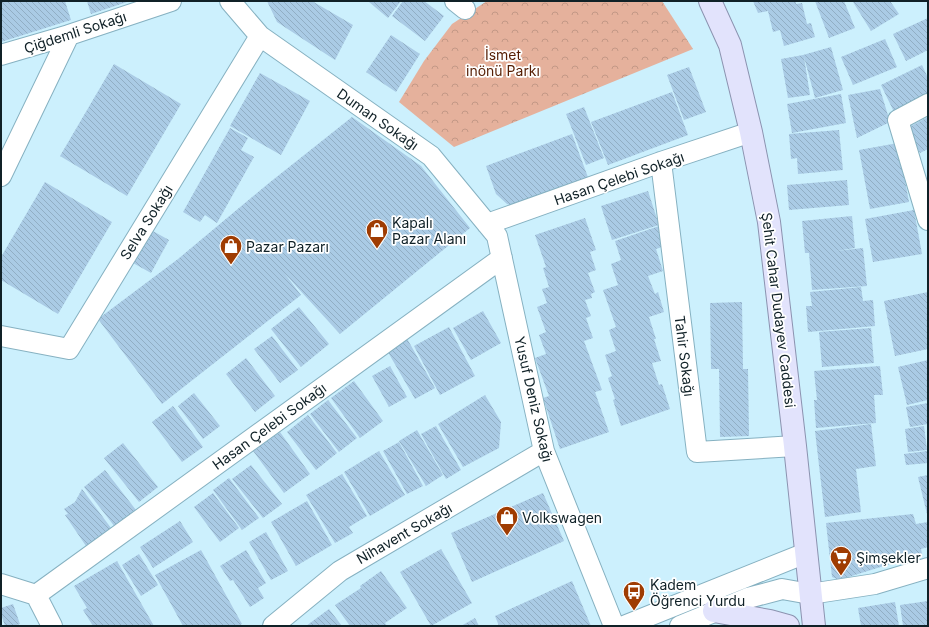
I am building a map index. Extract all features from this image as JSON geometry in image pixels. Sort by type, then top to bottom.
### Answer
[{"type":"main road","name":"Şehit Cahar Dudayev Caddesi","points":[[710,1],[730,45],[751,132],[769,222],[814,626]]},
{"type":"main road","points":[[714,611],[770,621],[788,626]]},
{"type":"street","name":"Çiğdemli Sokağı","points":[[1,55],[68,35],[171,1]]},
{"type":"street","name":"Duman Sokağı","points":[[230,1],[260,36],[431,156],[496,236],[502,258]]},
{"type":"street","points":[[1,176],[68,35]]},
{"type":"street","name":"Selva Sokağı","points":[[1,336],[68,349],[260,36]]},
{"type":"street","points":[[928,104],[898,120],[928,220]]},
{"type":"street","name":"Hasan Çelebi Sokağı","points":[[487,224],[751,132]]},
{"type":"street","name":"Tahir Sokağı","points":[[662,162],[697,452],[795,446]]},
{"type":"street","name":"Hasan Çelebi Sokağı","points":[[36,595],[502,258]]},
{"type":"street","name":"Yusuf Deniz Sokağı","points":[[502,258],[544,451],[614,626]]},
{"type":"street","name":"Nihavent Sokağı","points":[[273,626],[340,571],[544,451]]},
{"type":"street","points":[[624,626],[806,553]]},
{"type":"street","points":[[680,626],[748,598],[782,589],[810,594],[875,584],[928,568]]},
{"type":"street","points":[[1,584],[36,595],[52,626]]},
{"type":"green space","name":"İsmet inönü Parkı","points":[[487,1],[662,1],[693,49],[454,147],[399,102],[424,61],[452,24]]},
{"type":"building","points":[[1,1],[65,1],[71,20],[1,42]]},
{"type":"building","points":[[87,1],[130,1],[91,14]]},
{"type":"building","points":[[267,1],[312,1],[353,25],[335,60],[277,22]]},
{"type":"building","points":[[401,1],[388,18],[369,2]]},
{"type":"building","points":[[403,1],[424,1],[444,16],[425,41],[392,16]]},
{"type":"building","points":[[753,1],[796,1],[796,4],[802,3],[807,24],[811,23],[815,37],[784,46],[780,30],[773,32],[768,11],[758,13]]},
{"type":"building","points":[[815,1],[844,1],[855,28],[829,38]]},
{"type":"building","points":[[890,1],[899,14],[871,31],[853,2]]},
{"type":"building","points":[[928,18],[928,50],[906,61],[893,34]]},
{"type":"building","points":[[391,35],[420,54],[396,92],[366,72]]},
{"type":"building","points":[[885,39],[897,67],[853,85],[841,57]]},
{"type":"building","points":[[831,47],[843,90],[815,98],[804,57],[810,95],[788,98],[781,59],[803,55]]},
{"type":"building","points":[[114,64],[181,104],[127,196],[60,156]]},
{"type":"building","points":[[922,65],[928,78],[928,96],[894,112],[881,85]]},
{"type":"building","points":[[689,67],[706,112],[684,120],[667,75]]},
{"type":"building","points":[[260,73],[310,101],[281,155],[230,126]]},
{"type":"building","points":[[880,89],[890,122],[857,138],[848,95]]},
{"type":"building","points":[[672,92],[688,135],[608,165],[591,122]]},
{"type":"building","points":[[841,94],[846,123],[792,133],[787,104]]},
{"type":"building","points":[[584,107],[604,158],[586,165],[566,114]]},
{"type":"building","name":"Pazar Pazarı","points":[[352,117],[421,166],[470,228],[340,334],[285,274],[301,295],[162,404],[98,319],[178,259],[269,183]]},
{"type":"building","points":[[928,117],[928,149],[920,153],[907,128]]},
{"type":"building","points":[[230,128],[248,138],[241,150],[254,157],[217,223],[205,215],[200,222],[183,212]]},
{"type":"building","points":[[839,130],[843,170],[798,174],[797,158],[791,159],[789,134]]},
{"type":"building","points":[[572,134],[589,180],[516,207],[507,204],[496,194],[486,166]]},
{"type":"building","points":[[898,143],[909,202],[870,209],[859,150]]},
{"type":"building","points":[[847,180],[849,205],[789,210],[787,185]]},
{"type":"building","points":[[45,182],[112,222],[58,314],[1,280],[1,257]]},
{"type":"building","points":[[648,191],[659,225],[612,240],[601,206]]},
{"type":"building","points":[[914,210],[922,254],[873,262],[865,219]]},
{"type":"building","points":[[852,216],[855,248],[836,251],[863,248],[867,286],[812,290],[809,253],[805,253],[802,221]]},
{"type":"building","points":[[585,218],[596,250],[590,252],[596,270],[588,273],[595,292],[591,294],[592,298],[585,300],[591,316],[586,318],[593,338],[584,341],[602,390],[595,392],[609,432],[560,449],[543,398],[549,396],[535,358],[546,354],[539,335],[546,332],[537,307],[547,303],[542,289],[549,287],[543,268],[546,267],[535,235]]},
{"type":"building","points":[[659,226],[665,246],[656,249],[663,271],[648,276],[655,294],[658,292],[664,312],[649,317],[661,361],[652,363],[659,385],[662,384],[670,409],[621,426],[613,400],[615,399],[608,378],[612,376],[605,355],[616,351],[609,330],[616,327],[603,290],[618,285],[611,264],[621,260],[615,241]]},
{"type":"building","points":[[151,230],[169,240],[151,273],[133,263]]},
{"type":"building","points":[[861,287],[863,301],[873,300],[875,326],[808,332],[806,306],[812,306],[810,292]]},
{"type":"building","points":[[928,292],[928,349],[895,356],[884,301]]},
{"type":"building","points":[[742,302],[743,369],[748,369],[749,436],[720,437],[719,369],[711,369],[710,303]]},
{"type":"building","points":[[299,307],[329,344],[301,367],[271,329]]},
{"type":"building","points":[[483,311],[501,343],[471,360],[453,328]]},
{"type":"building","points":[[449,327],[475,376],[440,395],[414,346]]},
{"type":"building","points":[[871,328],[874,363],[822,367],[819,332]]},
{"type":"building","points":[[405,335],[435,388],[415,399],[385,347]]},
{"type":"building","points":[[272,336],[298,370],[280,383],[254,349]]},
{"type":"building","points":[[246,358],[275,396],[255,412],[226,374]]},
{"type":"building","points":[[928,360],[928,400],[907,405],[898,367]]},
{"type":"building","points":[[390,366],[407,397],[389,407],[372,376]]},
{"type":"building","points":[[880,366],[883,395],[874,395],[876,423],[816,428],[814,400],[817,400],[814,371]]},
{"type":"building","points":[[354,381],[383,421],[360,438],[331,398]]},
{"type":"building","points":[[194,393],[220,426],[203,439],[178,406]]},
{"type":"building","points":[[485,395],[501,422],[499,448],[463,467],[438,424]]},
{"type":"building","points":[[328,400],[357,438],[339,452],[310,414]]},
{"type":"building","points":[[928,403],[928,424],[910,427],[906,407]]},
{"type":"building","points":[[173,406],[203,447],[182,462],[152,422]]},
{"type":"building","points":[[308,415],[337,453],[316,470],[287,432]]},
{"type":"building","points":[[871,424],[876,466],[856,469],[861,512],[825,517],[815,431]]},
{"type":"building","points":[[436,426],[461,470],[446,479],[421,434]]},
{"type":"building","points":[[924,426],[927,450],[908,452],[905,429]]},
{"type":"building","points":[[417,430],[443,475],[426,486],[399,441]]},
{"type":"building","points":[[280,432],[310,474],[284,493],[253,451]]},
{"type":"building","points":[[399,442],[423,486],[407,494],[383,451]]},
{"type":"building","points":[[123,443],[158,487],[139,502],[104,458]]},
{"type":"building","points":[[379,451],[405,495],[370,516],[344,472]]},
{"type":"building","points":[[927,451],[928,463],[906,465],[904,454]]},
{"type":"building","points":[[251,465],[282,504],[263,518],[232,479]]},
{"type":"building","points":[[105,470],[136,510],[115,527],[84,487]]},
{"type":"building","points":[[342,474],[367,516],[349,527],[353,533],[335,543],[306,495]]},
{"type":"building","points":[[928,475],[928,514],[927,514],[918,477]]},
{"type":"building","points":[[229,478],[259,518],[242,530],[213,490]]},
{"type":"building","points":[[82,489],[111,528],[86,546],[65,515],[68,514],[64,509],[75,502]]},
{"type":"building","points":[[213,493],[239,528],[220,542],[194,507]]},
{"type":"building","name":"Volkswagen","points":[[543,493],[564,541],[472,582],[451,533]]},
{"type":"building","points":[[307,501],[332,545],[296,566],[271,522]]},
{"type":"building","points":[[913,514],[916,524],[928,522],[928,547],[921,549],[922,554],[839,580],[832,577],[826,523]]},
{"type":"building","points":[[180,521],[193,542],[153,568],[140,547]]},
{"type":"building","points":[[266,532],[288,571],[271,580],[249,542]]},
{"type":"building","points":[[441,549],[472,603],[431,626],[400,572]]},
{"type":"building","points":[[201,550],[242,624],[238,626],[183,626],[155,575]]},
{"type":"building","points":[[246,550],[266,583],[258,588],[264,598],[250,607],[233,580],[230,581],[220,566]]},
{"type":"building","points":[[139,554],[158,585],[141,596],[122,565]]},
{"type":"building","points":[[117,561],[154,626],[93,626],[83,610],[87,608],[74,586]]},
{"type":"building","points":[[381,571],[407,608],[385,623],[387,626],[350,626],[335,605],[361,588],[360,586]]},
{"type":"building","points":[[572,581],[591,626],[499,626],[495,616]]},
{"type":"building","points":[[928,601],[928,626],[903,626],[900,605]]},
{"type":"building","points":[[895,602],[899,626],[861,626],[858,608]]},
{"type":"building","points":[[13,604],[20,624],[5,626],[1,614],[1,608]]},
{"type":"building","points":[[329,609],[342,626],[306,626]]},
{"type":"building","points":[[475,618],[479,626],[461,626]]},
{"type":"place","name":"Kapalı Pazar Alanı","points":[[377,250]]},
{"type":"place","name":"Pazar Pazarı","points":[[231,266]]},
{"type":"place","name":"Volkswagen","points":[[507,536]]},
{"type":"place","name":"Şimşekler","points":[[841,576]]},
{"type":"place","name":"Kadem Öğrenci Yurdu","points":[[634,612]]}]
